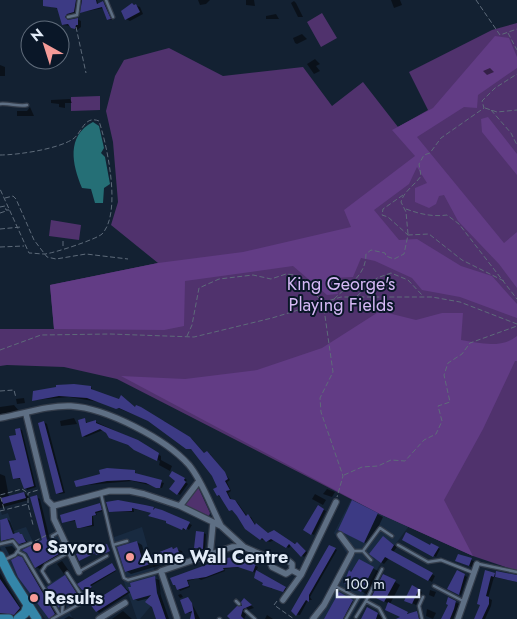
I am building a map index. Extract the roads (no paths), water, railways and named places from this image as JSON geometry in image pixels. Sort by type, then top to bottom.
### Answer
[{"type":"main road","points":[[2,563],[34,617]]},
{"type":"main road","points":[[18,619],[25,612],[28,605]]},
{"type":"main road","points":[[0,619],[9,619]]},
{"type":"street","points":[[0,418],[72,406],[111,416],[136,428],[170,449],[189,466],[199,481],[221,526],[244,547],[269,558],[278,556],[289,561],[292,564],[292,570]]},
{"type":"street","points":[[26,414],[47,500],[53,506]]},
{"type":"street","points":[[180,506],[199,481]]},
{"type":"street","points":[[53,506],[100,493],[130,491],[180,506],[221,526]]},
{"type":"street","points":[[283,600],[301,575],[336,502]]},
{"type":"street","points":[[53,506],[52,514],[68,553],[79,572]]},
{"type":"street","points":[[210,554],[213,523]]},
{"type":"street","points":[[314,619],[335,586],[352,551],[340,535]]},
{"type":"street","points":[[176,618],[161,571],[232,547],[244,547]]},
{"type":"street","points":[[269,558],[272,567],[283,574],[292,570]]},
{"type":"street","points":[[458,619],[466,602],[477,564]]},
{"type":"street","points":[[292,570],[301,575]]},
{"type":"street","points":[[99,619],[125,603]]},
{"type":"lane","points":[[68,16],[77,15],[79,0]]},
{"type":"lane","points":[[106,0],[113,17]]},
{"type":"lane","points":[[0,104],[27,105]]},
{"type":"lane","points":[[100,493],[113,545],[124,578],[128,580],[161,571]]},
{"type":"lane","points":[[363,551],[380,528],[392,536]]},
{"type":"lane","points":[[56,543],[52,536],[60,531]]},
{"type":"lane","points":[[0,544],[13,541],[61,613]]},
{"type":"lane","points":[[113,545],[127,541]]},
{"type":"lane","points":[[2,563],[31,542]]},
{"type":"lane","points":[[398,545],[428,562],[441,560],[475,573]]},
{"type":"lane","points":[[352,551],[363,551],[371,560]]},
{"type":"lane","points":[[49,582],[42,571],[46,566],[68,553]]},
{"type":"lane","points":[[79,572],[108,556]]},
{"type":"lane","points":[[477,564],[517,572]]},
{"type":"lane","points":[[356,617],[382,569]]},
{"type":"lane","points":[[52,619],[85,601],[67,574]]},
{"type":"lane","points":[[335,586],[358,598],[346,619]]},
{"type":"lane","points":[[434,586],[466,602]]},
{"type":"lane","points":[[422,619],[419,606],[424,597]]},
{"type":"lane","points":[[61,613],[63,603],[69,599]]},
{"type":"lane","points":[[366,601],[379,608],[385,619]]},
{"type":"lane","points":[[246,611],[255,619]]},
{"type":"place","name":"Savoro","points":[[37,547]]},
{"type":"place","name":"Anne Wall Centre","points":[[130,557]]},
{"type":"place","name":"Results","points":[[34,598]]},
{"type":"park label","name":"King George's Playing Fields","points":[[341,294]]}]
